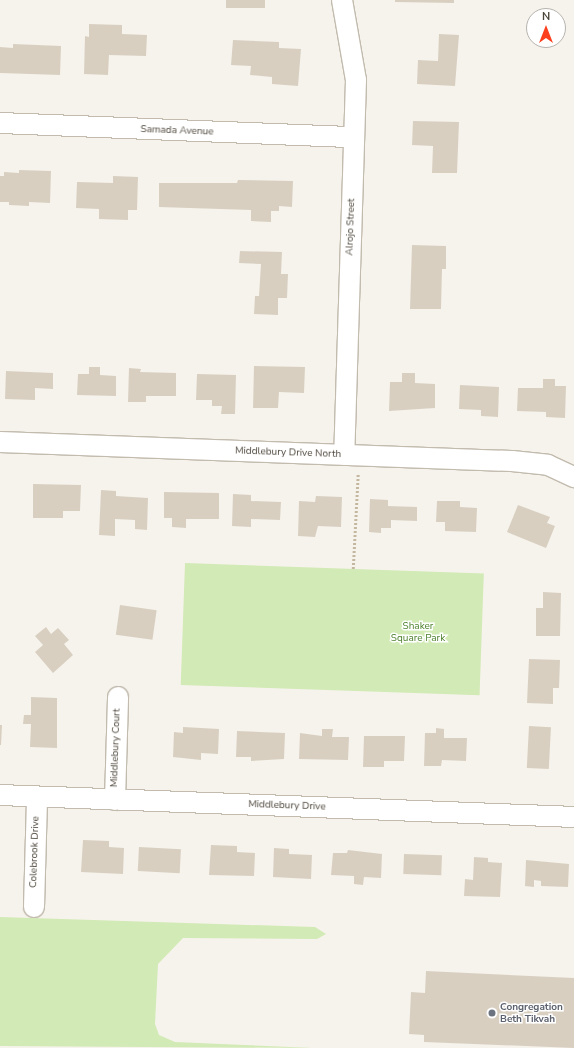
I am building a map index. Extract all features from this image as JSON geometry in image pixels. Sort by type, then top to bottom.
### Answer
[{"type":"street","name":"Alrojo Street","points":[[342,0],[356,80],[353,137],[352,455]]},
{"type":"street","name":"Samada Avenue","points":[[0,124],[353,137]]},
{"type":"street","name":"Middlebury Drive North","points":[[0,442],[534,463],[548,465],[574,477]]},
{"type":"street","name":"Middlebury Court","points":[[115,800],[118,697]]},
{"type":"street","name":"Middlebury Drive","points":[[0,795],[574,817]]},
{"type":"street","name":"Colebrook Drive","points":[[34,907],[37,797]]},
{"type":"path","points":[[352,455],[353,569]]},
{"type":"green space","name":"Shaker Square Park","points":[[185,563],[484,573],[480,695],[181,685]]},
{"type":"green space","points":[[0,917],[315,927],[326,934],[317,939],[183,938],[158,964],[155,1024],[159,1035],[175,1042],[314,1048],[0,1046]]},
{"type":"building","points":[[226,0],[265,0],[265,8],[226,8]]},
{"type":"building","points":[[395,0],[454,0],[454,3],[395,2]]},
{"type":"building","points":[[89,24],[122,25],[122,34],[147,35],[146,56],[109,55],[108,75],[84,74],[85,36],[89,37]]},
{"type":"building","points":[[439,34],[459,35],[455,86],[417,84],[418,60],[438,61]]},
{"type":"building","points":[[233,40],[279,42],[279,48],[301,49],[298,86],[272,84],[272,77],[250,75],[251,66],[231,65]]},
{"type":"building","points":[[13,44],[61,46],[60,75],[0,73],[0,47],[13,48]]},
{"type":"building","points":[[413,121],[459,122],[457,173],[432,173],[433,146],[412,145]]},
{"type":"building","points":[[19,170],[51,171],[50,203],[29,202],[29,206],[9,205],[9,202],[0,202],[0,176],[4,176],[4,172],[19,173]]},
{"type":"building","points":[[113,176],[138,177],[137,210],[128,210],[128,220],[99,219],[99,209],[76,208],[77,182],[113,183]]},
{"type":"building","points":[[238,180],[293,181],[292,207],[279,206],[279,211],[271,211],[271,222],[251,221],[251,210],[159,207],[159,183],[237,183]]},
{"type":"building","points":[[412,245],[446,246],[446,269],[442,269],[441,309],[410,309]]},
{"type":"building","points":[[240,251],[282,252],[281,274],[288,274],[287,298],[278,298],[278,315],[254,314],[255,296],[259,296],[261,264],[239,263]]},
{"type":"building","points":[[254,366],[305,367],[304,393],[279,392],[278,408],[253,408]]},
{"type":"building","points":[[89,367],[100,367],[100,375],[116,376],[116,396],[77,395],[78,374],[89,374]]},
{"type":"building","points":[[129,368],[141,369],[140,372],[176,373],[176,396],[146,396],[146,402],[128,402]]},
{"type":"building","points":[[6,371],[53,373],[53,389],[35,388],[35,400],[5,399]]},
{"type":"building","points":[[402,373],[415,373],[415,383],[435,384],[435,408],[389,411],[390,382],[402,382]]},
{"type":"building","points":[[197,374],[236,375],[235,414],[221,414],[222,406],[212,406],[212,400],[196,400]]},
{"type":"building","points":[[543,379],[555,379],[555,386],[566,386],[565,418],[546,417],[546,412],[517,411],[518,388],[543,388]]},
{"type":"building","points":[[460,385],[499,387],[498,417],[481,416],[481,410],[459,409]]},
{"type":"building","points":[[33,484],[81,485],[80,511],[63,511],[63,518],[33,518]]},
{"type":"building","points":[[101,490],[116,491],[116,496],[148,498],[147,530],[135,529],[135,520],[115,519],[115,536],[99,535]]},
{"type":"building","points":[[164,492],[219,493],[219,519],[186,519],[186,528],[172,527],[172,518],[164,518]]},
{"type":"building","points":[[233,494],[251,495],[251,501],[281,502],[280,520],[251,519],[251,527],[232,526]]},
{"type":"building","points":[[316,496],[342,497],[341,527],[318,526],[315,537],[298,536],[299,501],[315,502]]},
{"type":"building","points":[[370,499],[388,500],[388,506],[417,507],[417,521],[391,520],[391,528],[381,528],[381,533],[369,532]]},
{"type":"building","points":[[437,501],[460,501],[460,507],[477,508],[476,532],[445,531],[445,522],[436,522]]},
{"type":"building","points":[[518,505],[550,517],[547,523],[555,526],[546,548],[507,532]]},
{"type":"building","points":[[543,592],[561,593],[560,636],[536,636],[536,608],[543,608]]},
{"type":"building","points":[[120,605],[157,610],[152,640],[116,635]]},
{"type":"building","points":[[46,627],[51,634],[58,628],[69,640],[64,644],[73,655],[53,673],[35,652],[43,645],[35,636]]},
{"type":"building","points":[[529,659],[560,660],[559,688],[553,688],[553,704],[527,703]]},
{"type":"building","points":[[31,697],[57,698],[57,748],[30,747],[31,724],[23,724],[24,715],[31,715]]},
{"type":"building","points":[[0,725],[2,725],[1,745],[0,745]]},
{"type":"building","points":[[529,726],[551,727],[549,769],[527,768]]},
{"type":"building","points":[[183,727],[219,729],[218,754],[201,753],[201,760],[173,757],[174,732],[183,733]]},
{"type":"building","points":[[436,728],[444,729],[444,738],[467,738],[466,761],[442,760],[441,766],[424,766],[425,733],[436,733]]},
{"type":"building","points":[[322,729],[333,729],[332,737],[349,737],[348,760],[299,759],[300,733],[322,736]]},
{"type":"building","points":[[237,731],[285,733],[284,759],[251,761],[251,757],[236,757]]},
{"type":"building","points":[[364,736],[405,736],[404,761],[384,761],[384,767],[363,767]]},
{"type":"building","points":[[83,840],[109,841],[109,847],[124,848],[123,874],[81,872]]},
{"type":"building","points":[[211,845],[237,846],[237,852],[255,853],[254,876],[209,875]]},
{"type":"building","points":[[139,847],[181,849],[180,873],[138,871]]},
{"type":"building","points":[[274,848],[289,849],[289,854],[312,855],[311,879],[273,877]]},
{"type":"building","points":[[348,850],[382,854],[381,878],[364,877],[363,885],[354,884],[354,876],[331,875],[333,853],[347,853]]},
{"type":"building","points":[[404,854],[442,855],[441,875],[403,874]]},
{"type":"building","points":[[474,857],[488,858],[488,862],[502,863],[500,897],[464,896],[465,879],[473,880]]},
{"type":"building","points":[[526,860],[569,864],[568,887],[541,886],[541,881],[534,880],[534,887],[525,886]]},
{"type":"building","name":"Congregation Beth Tikvah","points":[[426,971],[574,978],[574,1048],[424,1042],[424,1035],[409,1034],[411,992],[425,993]]},
{"type":"place","name":"Congregation Beth Tikvah","points":[[492,1013]]}]
